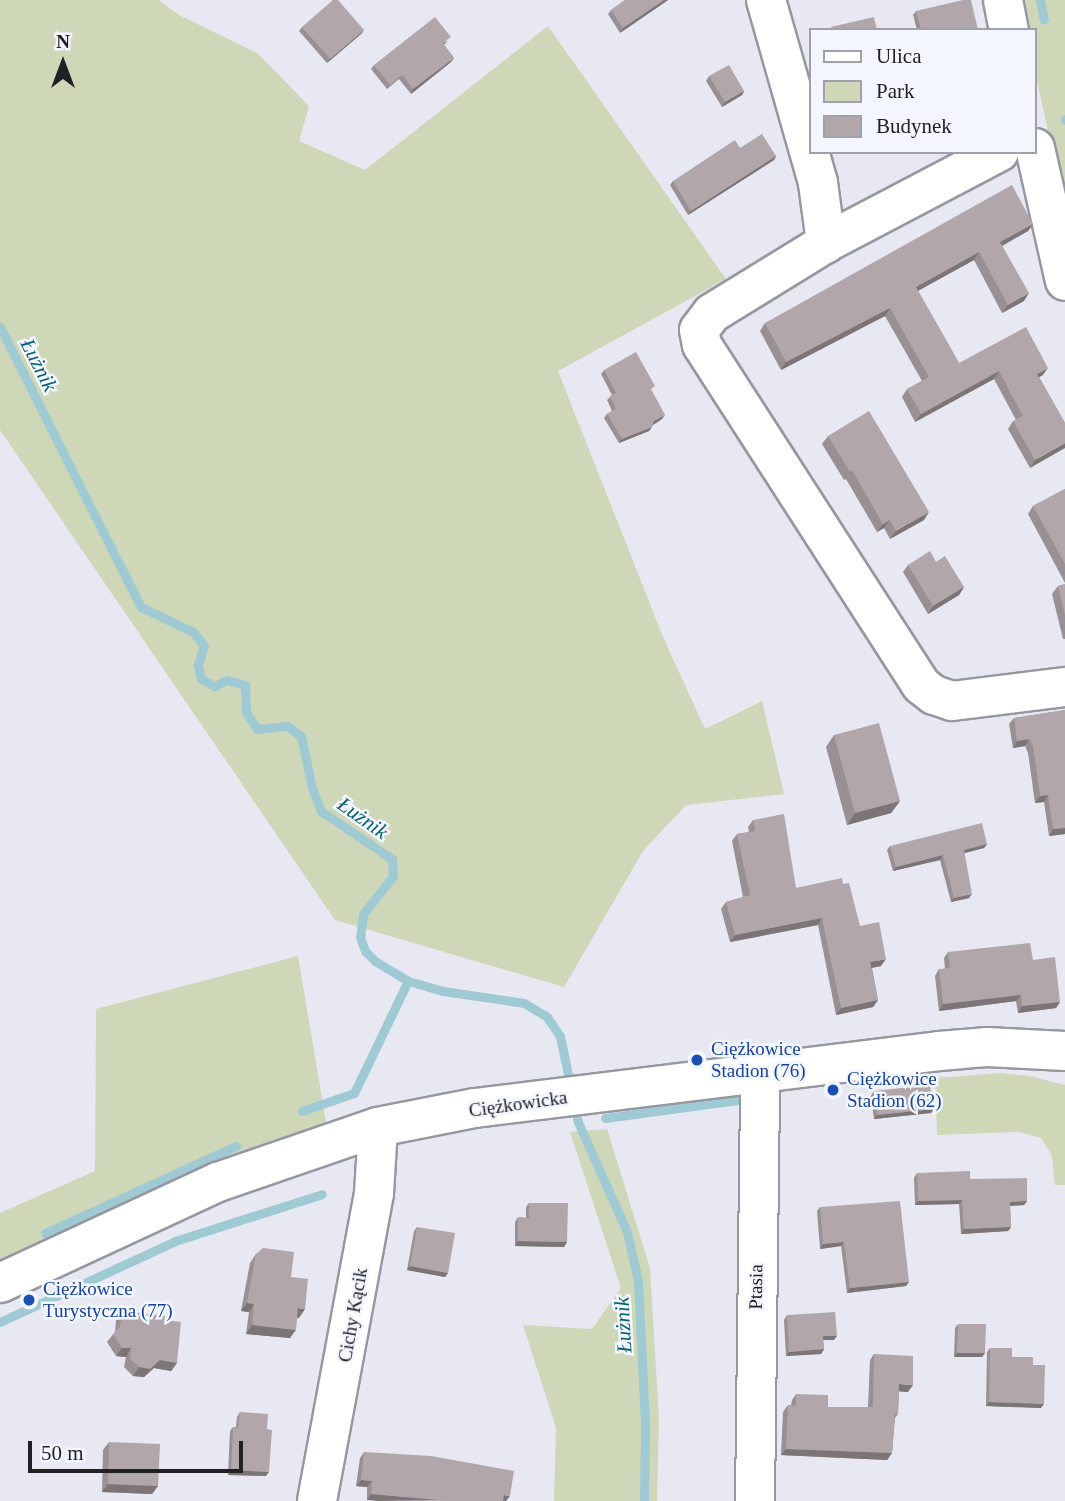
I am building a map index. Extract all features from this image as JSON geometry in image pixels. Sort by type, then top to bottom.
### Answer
[{"type":"street","points":[[766,0],[818,183],[826,243]]},
{"type":"street","points":[[1003,0],[1009,28]]},
{"type":"street","points":[[995,154],[826,243],[712,313],[702,322],[699,330],[702,345],[921,685],[934,695],[952,701],[1065,687]]},
{"type":"street","points":[[1036,154],[1065,281]]},
{"type":"street","name":"Ciężkowicka","points":[[0,1283],[218,1182],[378,1127],[475,1108],[987,1046],[1065,1051]]},
{"type":"street","name":"Ptasia","points":[[755,1501],[760,1073]]},
{"type":"street","name":"Cichy Kącik","points":[[317,1501],[374,1193],[378,1127]]},
{"type":"green space","points":[[0,0],[159,0],[179,15],[257,53],[309,106],[299,141],[365,170],[548,26],[726,279],[558,371],[663,637],[705,729],[762,701],[784,794],[686,805],[643,851],[564,987],[335,920],[0,430]]},
{"type":"green space","points":[[1019,0],[1065,0],[1065,206],[1037,81],[1037,28],[1026,28]]},
{"type":"green space","points":[[298,956],[326,1122],[110,1213],[0,1263],[0,1213],[95,1171],[96,1009]]},
{"type":"green space","points":[[1001,1073],[1030,1076],[1065,1085],[1065,1185],[1055,1185],[1052,1156],[1041,1138],[1019,1132],[937,1135],[935,1078]]},
{"type":"green space","points":[[607,1129],[650,1268],[659,1419],[657,1501],[554,1501],[556,1428],[523,1325],[592,1329],[621,1288],[570,1132]]},
{"type":"building","points":[[333,0],[338,0],[364,30],[330,59],[302,27]]},
{"type":"building","points":[[625,0],[664,0],[623,28],[611,10]]},
{"type":"building","points":[[971,0],[978,28],[920,28],[916,11]]},
{"type":"building","points":[[435,17],[451,37],[443,43],[454,58],[413,89],[402,75],[390,85],[374,65]]},
{"type":"building","points":[[874,17],[877,28],[831,28]]},
{"type":"building","points":[[729,65],[744,91],[725,102],[709,76]]},
{"type":"building","points":[[762,134],[776,156],[691,211],[673,181],[735,140],[740,148]]},
{"type":"building","points":[[1012,185],[1033,224],[1000,242],[1029,293],[1008,305],[979,252],[916,287],[959,363],[1026,327],[1048,368],[1037,374],[1065,423],[1065,443],[1035,460],[1013,421],[1023,416],[999,371],[921,414],[907,389],[929,377],[890,308],[786,362],[765,323]]},
{"type":"building","points":[[636,352],[655,386],[651,389],[665,415],[654,421],[652,427],[622,439],[607,414],[616,409],[610,396],[616,393],[604,370]]},
{"type":"building","points":[[869,411],[929,512],[896,531],[890,520],[883,524],[852,470],[850,472],[828,436]]},
{"type":"building","points":[[1065,489],[1065,564],[1033,506]]},
{"type":"building","points":[[930,551],[936,562],[945,556],[964,587],[933,606],[908,565]]},
{"type":"building","points":[[1065,584],[1065,615],[1058,586]]},
{"type":"building","points":[[1065,710],[1065,828],[1053,829],[1048,795],[1040,796],[1033,746],[1029,739],[1017,741],[1014,718]]},
{"type":"building","points":[[879,723],[900,801],[855,813],[834,735]]},
{"type":"building","points":[[784,814],[796,888],[842,878],[843,884],[849,883],[860,926],[879,922],[886,959],[870,962],[878,1000],[841,1008],[822,918],[735,935],[726,902],[750,895],[737,834],[755,831],[753,820]]},
{"type":"building","points":[[982,823],[987,844],[964,850],[972,894],[954,898],[943,855],[896,867],[890,846]]},
{"type":"building","points":[[1030,943],[1033,960],[1055,957],[1060,1002],[1022,1006],[1021,995],[943,1004],[939,969],[950,968],[948,952]]},
{"type":"building","points":[[930,1085],[934,1109],[877,1115],[874,1091]]},
{"type":"building","points":[[970,1171],[970,1179],[1027,1178],[1027,1201],[1010,1202],[1011,1227],[964,1229],[962,1200],[918,1201],[917,1173]]},
{"type":"building","points":[[900,1201],[909,1282],[850,1288],[844,1242],[823,1244],[820,1207]]},
{"type":"building","points":[[529,1203],[568,1203],[567,1242],[518,1241],[518,1217],[529,1218]]},
{"type":"building","points":[[417,1227],[455,1233],[448,1273],[410,1266]]},
{"type":"building","points":[[263,1248],[294,1252],[291,1277],[308,1279],[305,1309],[298,1308],[296,1330],[252,1325],[254,1304],[247,1303],[256,1254]]},
{"type":"building","points":[[122,1311],[165,1316],[165,1320],[181,1322],[177,1363],[160,1360],[150,1369],[139,1367],[130,1359],[131,1348],[122,1348],[113,1334],[120,1327]]},
{"type":"building","points":[[835,1312],[837,1336],[823,1336],[824,1349],[789,1352],[787,1315]]},
{"type":"building","points":[[958,1324],[986,1324],[985,1353],[957,1353]]},
{"type":"building","points":[[990,1348],[1012,1348],[1012,1357],[1033,1357],[1033,1365],[1045,1365],[1044,1404],[989,1402]]},
{"type":"building","points":[[874,1354],[913,1356],[913,1385],[899,1384],[892,1453],[786,1449],[788,1405],[796,1406],[796,1394],[828,1395],[828,1407],[873,1407]]},
{"type":"building","points":[[240,1412],[268,1414],[267,1429],[272,1430],[269,1472],[231,1470],[233,1427],[238,1428]]},
{"type":"building","points":[[109,1442],[160,1444],[158,1486],[108,1484]]},
{"type":"building","points":[[364,1452],[431,1456],[514,1471],[510,1496],[504,1495],[503,1501],[448,1501],[371,1494],[372,1481],[361,1480]]},
{"type":"waterway","points":[[1040,0],[1044,20]]},
{"type":"waterway","name":"Łużnik","points":[[0,327],[141,607],[193,632],[204,645],[198,665],[201,679],[215,686],[227,680],[245,685],[246,712],[257,729],[287,726],[301,736],[312,788],[321,811],[392,859],[393,876],[363,914],[360,937],[365,951],[375,961],[408,981],[443,991],[524,1003],[547,1017],[560,1036],[571,1089]]},
{"type":"waterway","points":[[302,1111],[354,1093],[408,981]]},
{"type":"waterway","points":[[605,1118],[745,1099]]},
{"type":"waterway","name":"Łużnik","points":[[574,1106],[578,1122],[627,1232],[638,1281],[645,1423],[644,1501]]},
{"type":"waterway","points":[[45,1233],[236,1146]]},
{"type":"waterway","points":[[0,1322],[175,1241],[322,1194]]},
{"type":"place","name":"Ciężkowice Stadion (76)","points":[[697,1060]]},
{"type":"place","name":"Ciężkowice Stadion (62)","points":[[833,1090]]},
{"type":"place","name":"Ciężkowice Turystyczna (77)","points":[[29,1300]]}]
